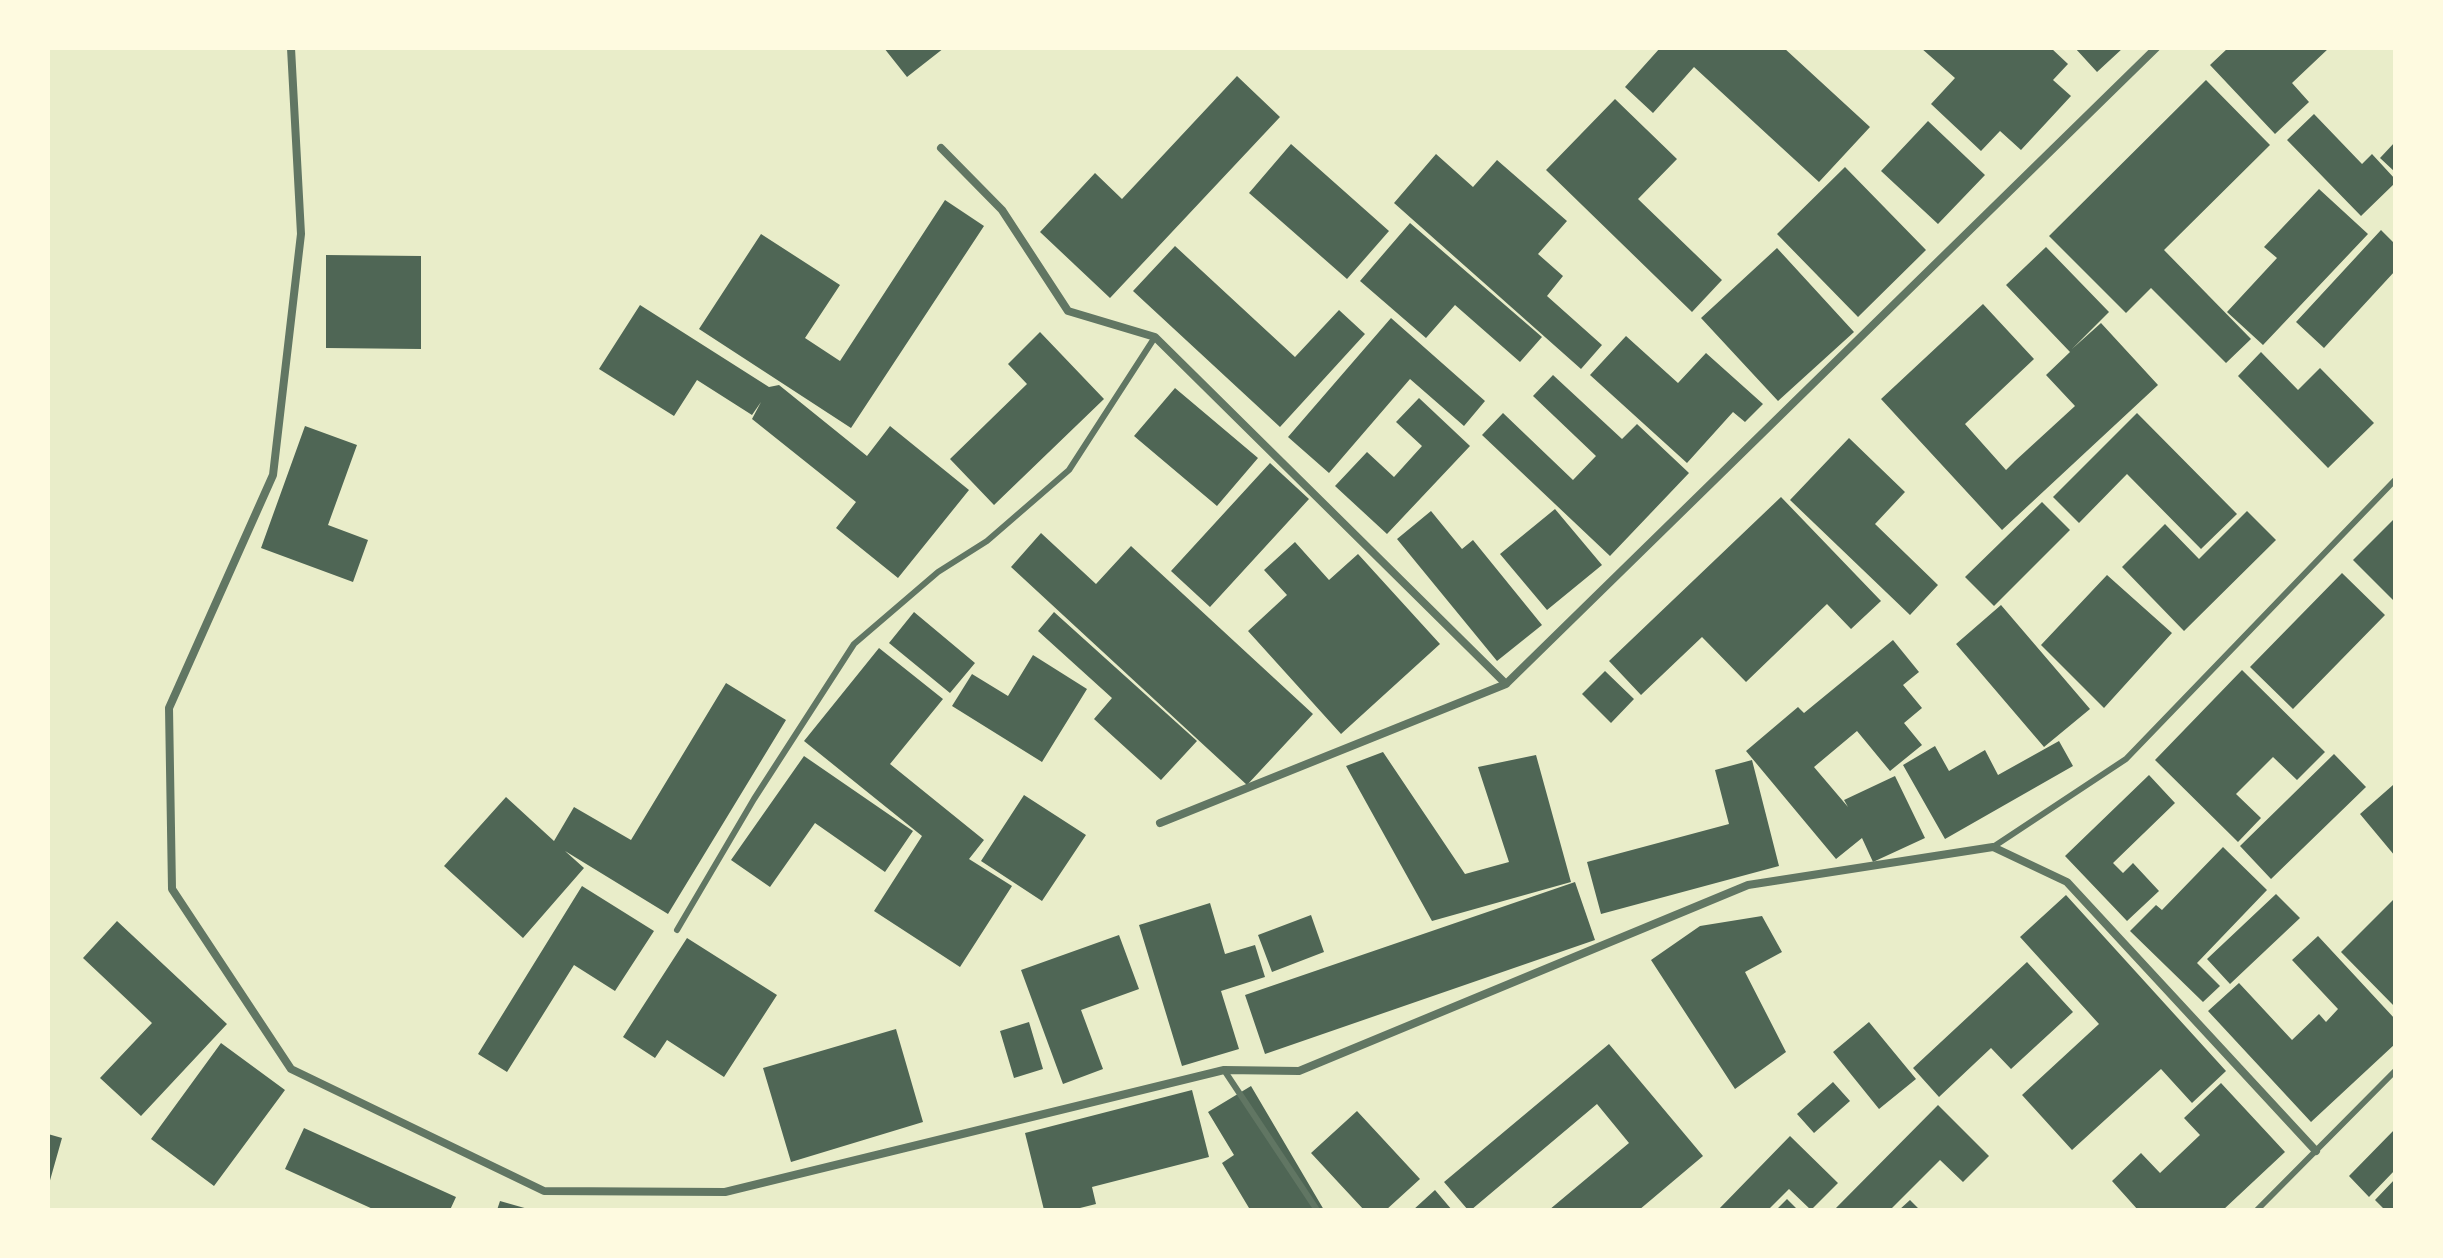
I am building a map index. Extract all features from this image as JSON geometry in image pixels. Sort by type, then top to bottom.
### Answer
[{"type":"street","points":[[291,48],[301,234],[273,475],[169,708],[172,889],[291,1069],[544,1191],[725,1192],[1224,1070],[1299,1071],[1748,885],[1993,847],[2067,882],[2316,1151]]},
{"type":"street","points":[[1160,823],[1506,684],[2156,48]]},
{"type":"street","points":[[941,148],[1002,210],[1068,311],[1155,337],[1506,684]]},
{"type":"lane","points":[[677,930],[754,799],[854,644],[938,572],[987,541],[1069,470],[1155,337]]},
{"type":"lane","points":[[1993,847],[2126,759],[2395,480]]},
{"type":"lane","points":[[1224,1070],[1317,1210]]},
{"type":"lane","points":[[2257,1210],[2395,1071]]},
{"type":"building","points":[[884,48],[944,48],[907,77]]},
{"type":"building","points":[[1660,48],[1784,48],[1870,127],[1819,182],[1694,67],[1653,113],[1625,87]]},
{"type":"building","points":[[1921,48],[2051,48],[2068,64],[2053,80],[2071,96],[2021,150],[2000,131],[1981,151],[1931,104],[1955,78]]},
{"type":"building","points":[[2075,48],[2123,48],[2097,72]]},
{"type":"building","points":[[2228,48],[2329,48],[2292,83],[2309,102],[2275,134],[2210,65]]},
{"type":"building","points":[[1237,76],[1280,117],[1110,298],[1040,232],[1095,173],[1122,199]]},
{"type":"building","points":[[2206,80],[2270,145],[2164,250],[2251,339],[2226,363],[2151,288],[2126,313],[2049,236]]},
{"type":"building","points":[[1615,99],[1677,159],[1638,199],[1722,280],[1692,312],[1546,170]]},
{"type":"building","points":[[2314,114],[2362,164],[2372,154],[2395,179],[2395,183],[2361,216],[2287,140]]},
{"type":"building","points":[[1928,121],[1985,175],[1938,224],[1881,171]]},
{"type":"building","points":[[2395,142],[2395,172],[2380,158]]},
{"type":"building","points":[[1291,144],[1389,231],[1347,279],[1249,193]]},
{"type":"building","points":[[1436,154],[1473,187],[1497,160],[1567,221],[1538,254],[1563,276],[1547,296],[1602,345],[1581,369],[1394,203]]},
{"type":"building","points":[[1845,167],[1926,250],[1858,317],[1777,234]]},
{"type":"building","points":[[2319,189],[2368,234],[2263,345],[2227,312],[2277,258],[2264,247]]},
{"type":"building","points":[[945,200],[984,226],[851,428],[699,329],[761,234],[840,285],[805,338],[840,361]]},
{"type":"building","points":[[1410,223],[1542,337],[1520,362],[1455,305],[1426,338],[1360,281]]},
{"type":"building","points":[[2381,230],[2395,244],[2395,271],[2324,348],[2296,322]]},
{"type":"building","points":[[1175,246],[1295,357],[1339,310],[1365,334],[1280,427],[1133,291]]},
{"type":"building","points":[[2046,247],[2109,312],[2072,349],[2101,323],[2158,385],[2002,530],[1881,399],[1983,304],[2034,359],[1965,424],[2006,470],[2075,406],[2046,375],[2070,352],[2006,285]]},
{"type":"building","points":[[1777,248],[1854,332],[1778,401],[1701,318]]},
{"type":"building","points":[[326,255],[421,256],[421,349],[326,348]]},
{"type":"building","points":[[640,305],[769,387],[779,385],[867,456],[890,426],[969,490],[898,578],[836,528],[856,502],[752,419],[761,402],[752,415],[697,380],[674,416],[599,369]]},
{"type":"building","points":[[1391,318],[1485,401],[1464,426],[1410,379],[1329,473],[1288,437]]},
{"type":"building","points":[[1040,332],[1104,399],[994,505],[950,459],[1027,384],[1008,364]]},
{"type":"building","points":[[1626,336],[1678,383],[1706,353],[1763,404],[1745,422],[1733,412],[1687,463],[1590,375]]},
{"type":"building","points":[[2261,352],[2298,390],[2320,368],[2374,423],[2328,468],[2238,376]]},
{"type":"building","points":[[1553,375],[1622,439],[1637,424],[1689,473],[1610,556],[1482,435],[1503,413],[1573,480],[1596,456],[1533,396]]},
{"type":"building","points":[[1175,388],[1258,458],[1217,506],[1134,436]]},
{"type":"building","points":[[1419,398],[1470,446],[1387,534],[1335,486],[1367,452],[1394,477],[1422,446],[1396,422]]},
{"type":"building","points":[[2137,413],[2237,514],[2201,549],[2127,474],[2079,523],[2053,497]]},
{"type":"building","points":[[305,426],[357,445],[328,525],[368,540],[353,582],[261,548]]},
{"type":"building","points":[[1849,438],[1905,492],[1875,524],[1938,585],[1910,615],[1790,500]]},
{"type":"building","points":[[1270,463],[1309,499],[1210,607],[1171,571]]},
{"type":"building","points":[[1781,497],[1881,601],[1851,629],[1827,604],[1746,682],[1702,637],[1641,695],[1609,661]]},
{"type":"building","points":[[2042,502],[2070,530],[1994,606],[1965,577]]},
{"type":"building","points":[[1555,509],[1602,565],[1547,610],[1500,554]]},
{"type":"building","points":[[1431,511],[1462,549],[1473,540],[1542,625],[1497,661],[1397,539]]},
{"type":"building","points":[[2247,511],[2276,540],[2184,631],[2122,567],[2165,524],[2199,559]]},
{"type":"building","points":[[2395,518],[2395,602],[2353,560]]},
{"type":"building","points":[[1041,533],[1096,584],[1131,546],[1313,714],[1247,785],[1011,567]]},
{"type":"building","points":[[1295,542],[1329,580],[1358,554],[1440,644],[1341,734],[1248,631],[1287,595],[1264,570]]},
{"type":"building","points":[[2342,573],[2385,615],[2293,709],[2250,667]]},
{"type":"building","points":[[2107,575],[2172,633],[2104,708],[2041,645]]},
{"type":"building","points":[[2001,605],[2090,709],[2044,747],[1956,644]]},
{"type":"building","points":[[914,612],[975,663],[950,693],[889,643]]},
{"type":"building","points":[[1054,612],[1197,741],[1161,780],[1094,719],[1112,698],[1038,631]]},
{"type":"building","points":[[1893,640],[1919,672],[1903,685],[1922,708],[1904,723],[1922,745],[1890,771],[1857,731],[1814,767],[1848,807],[1844,800],[1895,776],[1925,838],[1873,862],[1862,838],[1836,859],[1746,751],[1798,707],[1804,713]]},
{"type":"building","points":[[879,648],[943,699],[890,764],[984,840],[969,859],[1012,886],[960,967],[874,911],[922,836],[804,741]]},
{"type":"building","points":[[1033,655],[1087,689],[1042,762],[952,706],[972,674],[1008,696]]},
{"type":"building","points":[[2242,670],[2325,752],[2297,780],[2273,757],[2236,794],[2261,818],[2238,842],[2155,760]]},
{"type":"building","points":[[1605,671],[1634,699],[1611,723],[1582,694]]},
{"type":"building","points":[[726,683],[786,720],[668,914],[565,851],[584,868],[523,938],[444,866],[506,797],[554,841],[574,807],[631,840]]},
{"type":"building","points":[[2059,741],[2073,766],[1945,839],[1903,765],[1935,746],[1949,771],[1985,750],[1998,775]]},
{"type":"building","points":[[1383,752],[1465,874],[1509,862],[1478,767],[1536,755],[1571,882],[1432,921],[1346,766]]},
{"type":"building","points":[[2334,754],[2366,787],[2271,879],[2240,846]]},
{"type":"building","points":[[804,756],[913,831],[885,872],[815,823],[770,887],[731,860]]},
{"type":"building","points":[[1752,760],[1779,866],[1601,914],[1587,862],[1729,824],[1715,770]]},
{"type":"building","points":[[2149,775],[2175,803],[2113,863],[2123,873],[2133,863],[2159,891],[2127,921],[2065,856]]},
{"type":"building","points":[[2393,785],[2395,787],[2395,856],[2360,814]]},
{"type":"building","points":[[1024,795],[1086,835],[1042,901],[981,861]]},
{"type":"building","points":[[2223,847],[2267,890],[2197,963],[2220,986],[2203,1002],[2130,931],[2156,905],[2162,910]]},
{"type":"building","points":[[1575,882],[1595,940],[1265,1054],[1245,995]]},
{"type":"building","points":[[582,886],[654,931],[615,991],[574,965],[507,1072],[478,1054]]},
{"type":"building","points":[[2276,894],[2300,918],[2230,984],[2207,959]]},
{"type":"building","points":[[2066,895],[2226,1071],[2192,1103],[2161,1069],[2072,1150],[2022,1095],[2099,1024],[2020,937]]},
{"type":"building","points":[[2395,898],[2395,1007],[2341,952]]},
{"type":"building","points":[[1210,903],[1225,954],[1255,945],[1265,977],[1221,991],[1239,1049],[1182,1066],[1139,925]]},
{"type":"building","points":[[1311,915],[1324,952],[1272,972],[1258,935]]},
{"type":"building","points":[[1762,916],[1782,952],[1745,972],[1786,1052],[1735,1089],[1651,960],[1700,926]]},
{"type":"building","points":[[117,921],[227,1024],[141,1116],[100,1078],[152,1023],[83,958]]},
{"type":"building","points":[[1119,935],[1139,989],[1081,1010],[1103,1069],[1063,1084],[1021,970]]},
{"type":"building","points":[[2318,936],[2395,1019],[2395,1044],[2311,1122],[2208,1011],[2239,983],[2292,1040],[2319,1014],[2326,1022],[2338,1009],[2292,960]]},
{"type":"building","points":[[687,938],[777,995],[724,1077],[667,1040],[655,1058],[623,1037]]},
{"type":"building","points":[[2027,962],[2073,1012],[2011,1069],[1991,1048],[1939,1097],[1913,1068]]},
{"type":"building","points":[[1029,1022],[1043,1069],[1014,1078],[1000,1031]]},
{"type":"building","points":[[1869,1022],[1916,1079],[1879,1109],[1833,1052]]},
{"type":"building","points":[[896,1029],[923,1122],[791,1162],[763,1068]]},
{"type":"building","points":[[221,1043],[285,1090],[214,1186],[151,1139]]},
{"type":"building","points":[[1609,1044],[1703,1156],[1639,1210],[1549,1210],[1629,1143],[1597,1104],[1468,1210],[1444,1182]]},
{"type":"building","points":[[1833,1082],[1850,1101],[1814,1133],[1797,1114]]},
{"type":"building","points":[[2221,1083],[2285,1152],[2223,1210],[2138,1210],[2112,1181],[2141,1153],[2160,1173],[2200,1135],[2184,1118]]},
{"type":"building","points":[[1251,1086],[1324,1210],[1245,1210],[1249,1208],[1222,1163],[1234,1155],[1208,1112]]},
{"type":"building","points":[[1192,1090],[1209,1157],[1092,1187],[1096,1204],[1072,1210],[1044,1210],[1025,1133]]},
{"type":"building","points":[[1938,1105],[1989,1156],[1963,1182],[1940,1160],[1890,1210],[1834,1210]]},
{"type":"building","points":[[1357,1111],[1420,1179],[1386,1210],[1364,1210],[1311,1153]]},
{"type":"building","points":[[304,1128],[456,1197],[450,1210],[375,1210],[285,1169]]},
{"type":"building","points":[[2395,1129],[2395,1170],[2369,1197],[2349,1176]]},
{"type":"building","points":[[48,1134],[62,1138],[49,1184],[48,1184]]},
{"type":"building","points":[[1790,1136],[1838,1183],[1811,1210],[1789,1189],[1768,1210],[1718,1210]]},
{"type":"building","points":[[2395,1179],[2395,1210],[2385,1210],[2375,1200]]},
{"type":"building","points":[[1435,1190],[1452,1210],[1413,1210]]},
{"type":"building","points":[[1787,1199],[1798,1210],[1776,1210]]},
{"type":"building","points":[[1910,1200],[1920,1210],[1899,1210]]},
{"type":"building","points":[[500,1201],[528,1209],[528,1210],[497,1210]]}]
